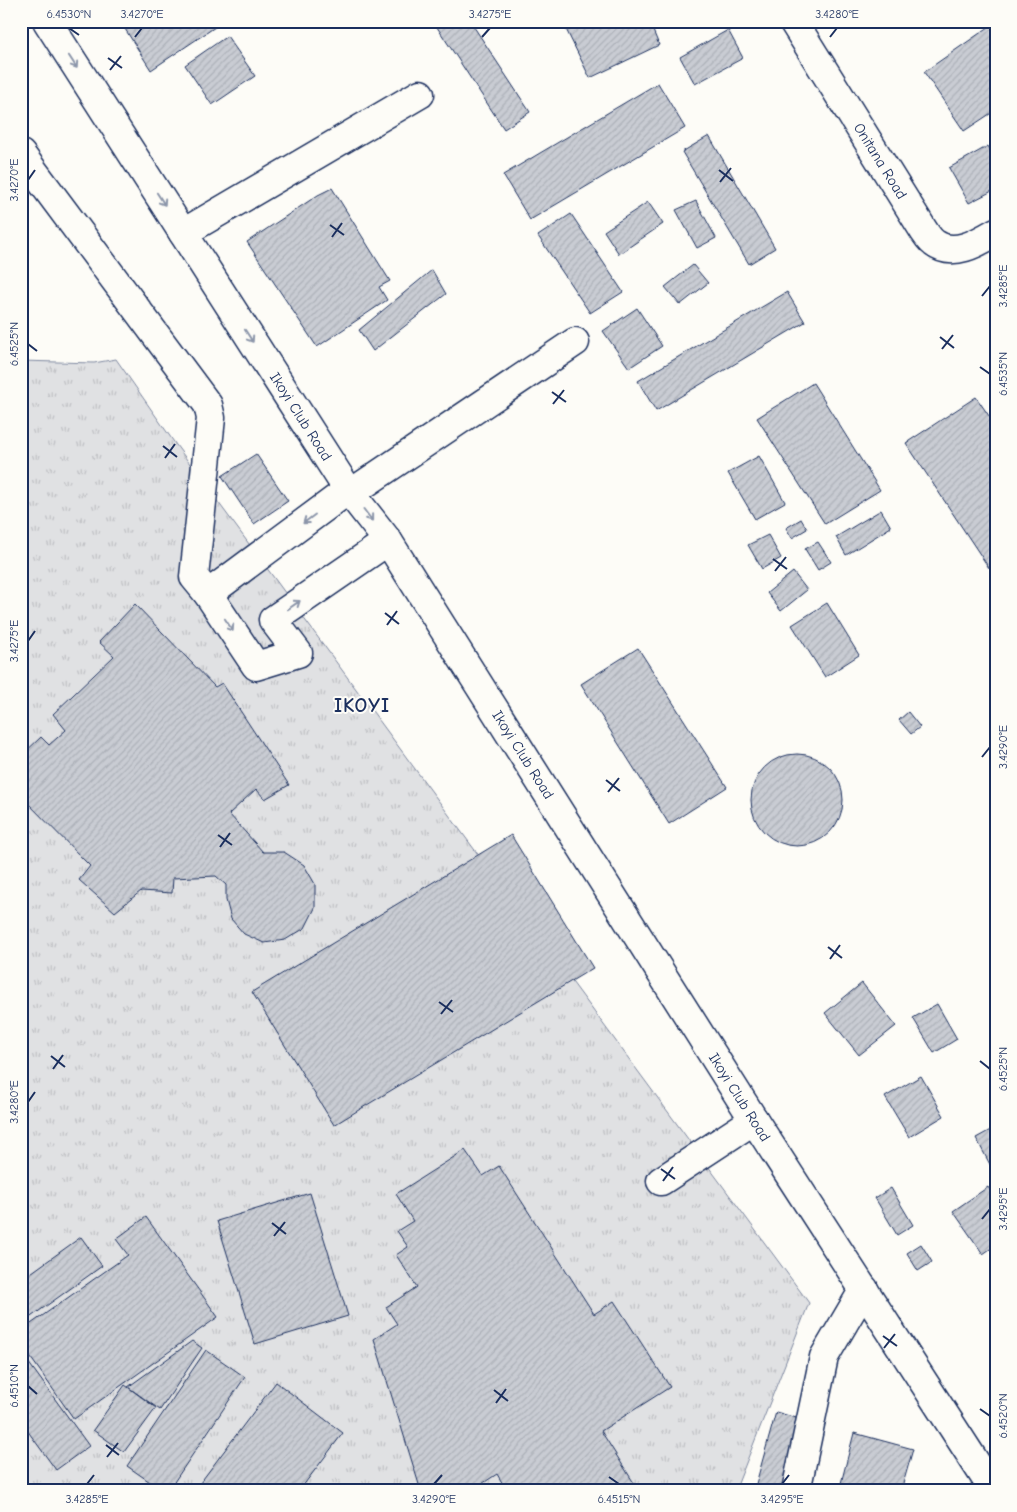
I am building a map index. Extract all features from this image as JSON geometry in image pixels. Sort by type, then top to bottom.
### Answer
[{"type":"main road","name":"Onitana Road","points":[[793,21],[916,218],[935,244],[957,250],[978,243],[996,232]]},
{"type":"main road","name":"Ikoyi Club Road","points":[[55,24],[183,233],[350,492],[388,541],[754,1120],[994,1491]]},
{"type":"main road","points":[[183,233],[420,94]]},
{"type":"main road","points":[[21,154],[208,405],[211,418],[194,577],[208,594],[256,666],[298,653],[274,620],[388,541]]},
{"type":"main road","points":[[208,594],[350,492],[575,342]]},
{"type":"main road","points":[[662,1181],[754,1120]]},
{"type":"main road","points":[[796,1491],[824,1356],[864,1289]]},
{"type":"green space","points":[[116,359],[176,445],[809,1303],[735,1491],[21,1491],[21,361],[94,363]]},
{"type":"building","points":[[120,21],[224,21],[151,70]]},
{"type":"building","points":[[433,21],[470,21],[530,112],[504,129]]},
{"type":"building","points":[[562,21],[649,21],[659,45],[590,78]]},
{"type":"building","points":[[996,22],[996,110],[964,131],[924,72]]},
{"type":"building","points":[[728,30],[743,58],[695,84],[680,57]]},
{"type":"building","points":[[227,36],[255,76],[212,105],[185,65]]},
{"type":"building","points":[[658,83],[685,128],[530,220],[503,175]]},
{"type":"building","points":[[709,136],[775,248],[749,264],[682,152]]},
{"type":"building","points":[[988,146],[996,161],[996,189],[969,203],[949,168]]},
{"type":"building","points":[[332,188],[390,281],[379,287],[387,300],[317,347],[247,242],[318,195]]},
{"type":"building","points":[[696,201],[716,238],[697,248],[676,210]]},
{"type":"building","points":[[648,202],[663,224],[619,254],[604,231]]},
{"type":"building","points":[[571,214],[623,292],[590,313],[538,236]]},
{"type":"building","points":[[693,265],[708,283],[680,305],[665,287]]},
{"type":"building","points":[[432,270],[446,294],[373,351],[359,330]]},
{"type":"building","points":[[787,292],[805,322],[656,411],[638,381]]},
{"type":"building","points":[[637,308],[662,346],[629,368],[603,331]]},
{"type":"building","points":[[813,383],[880,490],[825,524],[757,418]]},
{"type":"building","points":[[976,397],[996,426],[996,564],[989,568],[906,443]]},
{"type":"building","points":[[256,454],[288,501],[254,524],[222,476]]},
{"type":"building","points":[[759,456],[785,502],[755,519],[728,473]]},
{"type":"building","points":[[881,510],[891,527],[846,555],[836,537]]},
{"type":"building","points":[[801,519],[807,529],[792,538],[786,528]]},
{"type":"building","points":[[768,535],[781,558],[762,569],[748,545]]},
{"type":"building","points":[[818,542],[831,562],[818,570],[805,549]]},
{"type":"building","points":[[793,572],[807,590],[781,611],[767,593]]},
{"type":"building","points":[[827,603],[859,655],[825,677],[792,625]]},
{"type":"building","points":[[135,604],[215,687],[222,683],[289,785],[265,799],[256,789],[229,814],[263,852],[284,852],[304,865],[315,884],[315,908],[305,928],[285,940],[264,943],[244,934],[231,919],[226,900],[226,885],[216,876],[173,878],[172,893],[141,891],[115,912],[79,880],[90,866],[21,796],[21,756],[41,737],[49,745],[66,730],[53,714],[114,656],[99,642]]},
{"type":"building","points":[[638,648],[727,787],[669,824],[581,684]]},
{"type":"building","points":[[908,712],[920,727],[911,734],[899,720]]},
{"type":"building","points":[[788,754],[806,754],[823,761],[836,774],[843,791],[843,809],[836,826],[823,839],[806,846],[788,846],[771,839],[758,826],[751,809],[751,791],[758,774],[771,761]]},
{"type":"building","points":[[511,835],[593,968],[334,1125],[252,992]]},
{"type":"building","points":[[862,983],[896,1026],[859,1055],[825,1013]]},
{"type":"building","points":[[937,1004],[957,1039],[934,1053],[913,1018]]},
{"type":"building","points":[[921,1076],[944,1116],[909,1137],[885,1097]]},
{"type":"building","points":[[996,1127],[996,1171],[994,1172],[976,1138]]},
{"type":"building","points":[[465,1150],[483,1176],[499,1166],[594,1314],[614,1301],[670,1387],[601,1431],[639,1491],[507,1491],[497,1474],[471,1491],[421,1491],[374,1339],[397,1324],[386,1307],[417,1287],[396,1255],[408,1247],[397,1231],[413,1221],[396,1194]]},
{"type":"building","points":[[988,1187],[996,1199],[996,1245],[983,1254],[953,1211]]},
{"type":"building","points":[[891,1188],[913,1225],[897,1235],[875,1198]]},
{"type":"building","points":[[310,1193],[348,1316],[255,1344],[217,1221]]},
{"type":"building","points":[[146,1217],[218,1317],[74,1419],[21,1344],[21,1331],[128,1255],[116,1239]]},
{"type":"building","points":[[81,1237],[102,1266],[21,1324],[21,1280]]},
{"type":"building","points":[[921,1244],[932,1262],[918,1271],[907,1253]]},
{"type":"building","points":[[192,1341],[202,1348],[160,1410],[128,1387]]},
{"type":"building","points":[[206,1350],[245,1377],[168,1491],[163,1491],[127,1466]]},
{"type":"building","points":[[23,1355],[89,1446],[56,1470],[24,1426],[21,1428],[21,1357]]},
{"type":"building","points":[[276,1382],[343,1433],[299,1491],[194,1491]]},
{"type":"building","points":[[125,1385],[156,1408],[124,1452],[93,1430]]},
{"type":"building","points":[[776,1412],[810,1422],[791,1491],[754,1491]]},
{"type":"building","points":[[854,1433],[913,1449],[901,1491],[839,1491]]},
{"type":"district","name":"IKOYI","points":[[362,705]]}]
